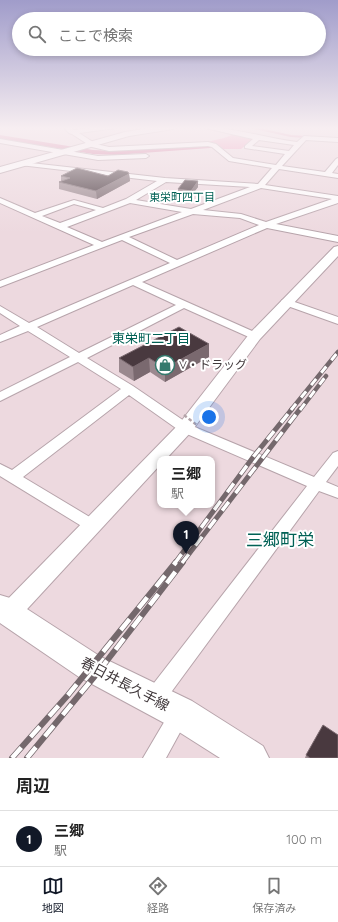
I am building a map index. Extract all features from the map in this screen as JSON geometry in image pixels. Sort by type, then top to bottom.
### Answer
[{"type":"main road","name":"春日井長久手線","points":[[3,614],[90,667],[167,707],[251,758]]},
{"type":"street","points":[[0,170],[28,162]]},
{"type":"street","points":[[103,173],[116,162]]},
{"type":"street","points":[[247,162],[338,176]]},
{"type":"street","points":[[0,284],[260,186],[281,162]]},
{"type":"street","points":[[327,174],[336,162]]},
{"type":"street","points":[[22,164],[165,180],[216,182],[260,186],[338,199]]},
{"type":"street","points":[[61,226],[129,201],[165,180]]},
{"type":"street","points":[[0,339],[266,225],[338,199]]},
{"type":"street","points":[[0,200],[102,245]]},
{"type":"street","points":[[129,201],[191,211],[241,216],[266,225],[338,240]]},
{"type":"street","points":[[36,215],[74,202],[103,210]]},
{"type":"street","points":[[122,237],[177,262]]},
{"type":"street","points":[[158,456],[189,423],[256,336],[286,302],[338,249]]},
{"type":"street","points":[[134,282],[256,336]]},
{"type":"street","points":[[286,302],[338,321]]},
{"type":"street","points":[[0,397],[183,305]]},
{"type":"street","points":[[0,309],[129,389],[189,423],[254,456],[316,485],[338,493]]},
{"type":"street","points":[[13,477],[129,389]]},
{"type":"street","points":[[154,758],[167,707],[316,485],[338,456]]},
{"type":"street","points":[[3,614],[92,526],[157,457]]},
{"type":"street","points":[[0,469],[92,526]]},
{"type":"building","points":[[77,168],[108,176],[118,170],[128,172],[129,174],[96,191],[59,182],[70,178],[61,176]]},
{"type":"building","points":[[185,180],[198,181],[191,191],[178,189]]},
{"type":"building","points":[[179,327],[209,344],[165,368],[149,358],[133,367],[119,358]]},
{"type":"building","points":[[323,725],[338,735],[338,758],[310,758],[306,755]]},
{"type":"railway","points":[[291,410],[338,352]]},
{"type":"railway","points":[[300,410],[326,376]]},
{"type":"railway","points":[[175,563],[254,456],[292,409]]},
{"type":"railway","points":[[182,563],[300,409]]},
{"type":"railway","points":[[12,758],[68,695],[176,562]]},
{"type":"railway","points":[[27,758],[99,671],[183,562]]},
{"type":"place","name":"V・ドラッグ","points":[[165,365]]},
{"type":"place","name":"三郷","points":[[186,554]]},
{"type":"district","name":"東栄町四丁目","points":[[182,197]]},
{"type":"district","name":"東栄町二丁目","points":[[151,338]]},
{"type":"district","name":"三郷町栄","points":[[280,540]]}]
